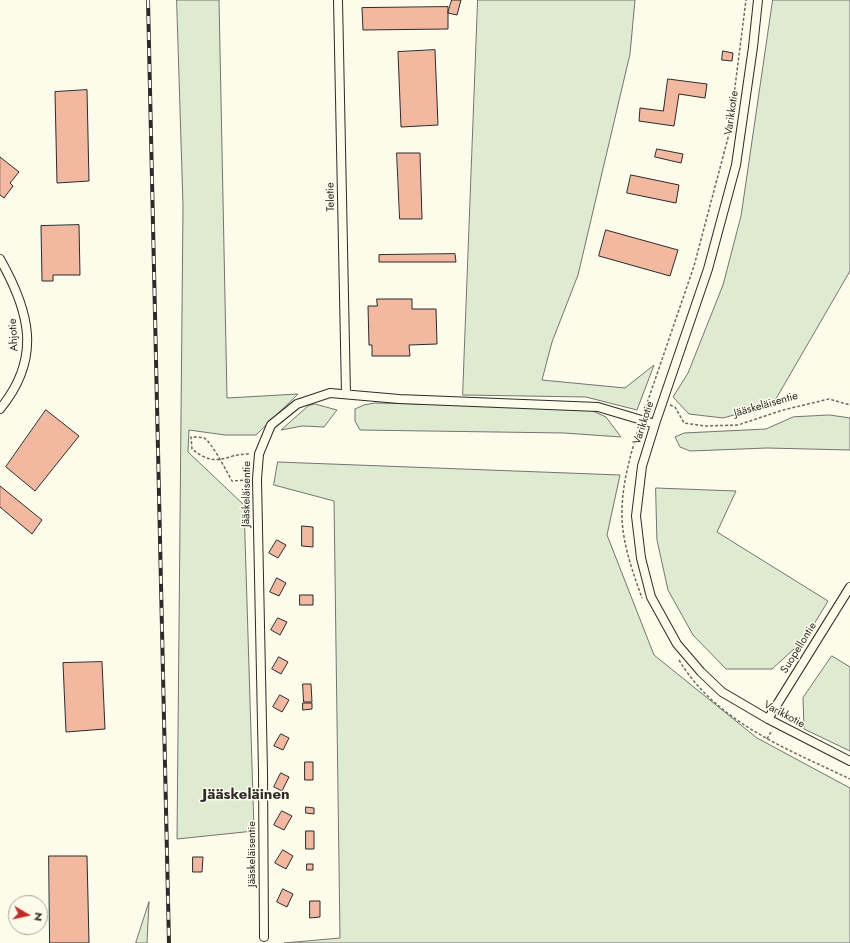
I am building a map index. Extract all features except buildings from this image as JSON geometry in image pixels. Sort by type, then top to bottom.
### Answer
[{"type":"street","name":"Teletie","points":[[338,0],[346,394]]},
{"type":"street","name":"Varikkotie","points":[[758,0],[753,47],[736,165],[708,269],[642,466],[636,516],[641,558],[651,597],[677,644],[701,672],[722,692],[771,721],[850,761]]},
{"type":"street","name":"Ahjotie","points":[[0,259],[14,284],[24,313],[27,342],[26,360],[19,381],[0,409]]},
{"type":"street","name":"Jääskeläisentie","points":[[264,936],[263,772],[256,479],[259,454],[271,425],[297,404],[330,393],[399,399],[598,408],[655,424]]},
{"type":"street","name":"Suopellontie","points":[[771,721],[850,587]]},
{"type":"path","points":[[642,598],[628,558],[622,518],[624,482],[641,419],[694,266],[729,134],[746,0]]},
{"type":"path","name":"Jääskeläisentie","points":[[663,401],[675,407],[684,423],[705,426],[738,425],[783,410],[829,399],[850,404]]},
{"type":"path","points":[[256,479],[232,481],[220,461],[213,445],[204,438],[192,437],[192,449],[202,457],[220,461],[246,454],[259,454]]},
{"type":"path","points":[[678,658],[690,678],[707,696],[752,732],[850,779]]},
{"type":"path","points":[[768,739],[771,721]]},
{"type":"green space","points":[[177,0],[219,0],[227,398],[298,394],[256,435],[225,435],[189,430],[188,452],[244,505],[254,831],[177,839],[183,206]]},
{"type":"green space","points":[[478,0],[635,0],[630,54],[578,275],[552,342],[542,380],[625,388],[654,365],[637,410],[586,397],[463,395]]},
{"type":"green space","points":[[773,0],[850,0],[850,271],[773,404],[723,418],[689,414],[673,397],[688,373],[723,285],[741,216]]},
{"type":"green space","points":[[375,403],[586,408],[606,417],[621,437],[564,433],[360,430],[355,421],[355,409],[364,405]]},
{"type":"green space","points":[[315,404],[337,410],[324,427],[302,426],[281,430],[308,406]]},
{"type":"green space","points":[[830,415],[850,418],[850,450],[767,448],[690,451],[680,447],[675,437],[684,433],[766,429],[793,417]]},
{"type":"green space","points":[[278,462],[620,475],[607,535],[654,655],[757,738],[850,788],[850,943],[284,943],[340,938],[334,501],[274,485]]},
{"type":"green space","points":[[656,488],[736,491],[717,532],[828,601],[805,639],[772,669],[726,669],[693,635],[668,590],[657,540]]},
{"type":"green space","points":[[832,656],[850,667],[850,751],[804,729],[803,698]]},
{"type":"green space","points":[[149,902],[147,943],[136,943]]},
{"type":"railway","points":[[148,0],[169,943]]},
{"type":"district","name":"Jääskeläinen","points":[[246,795]]}]
